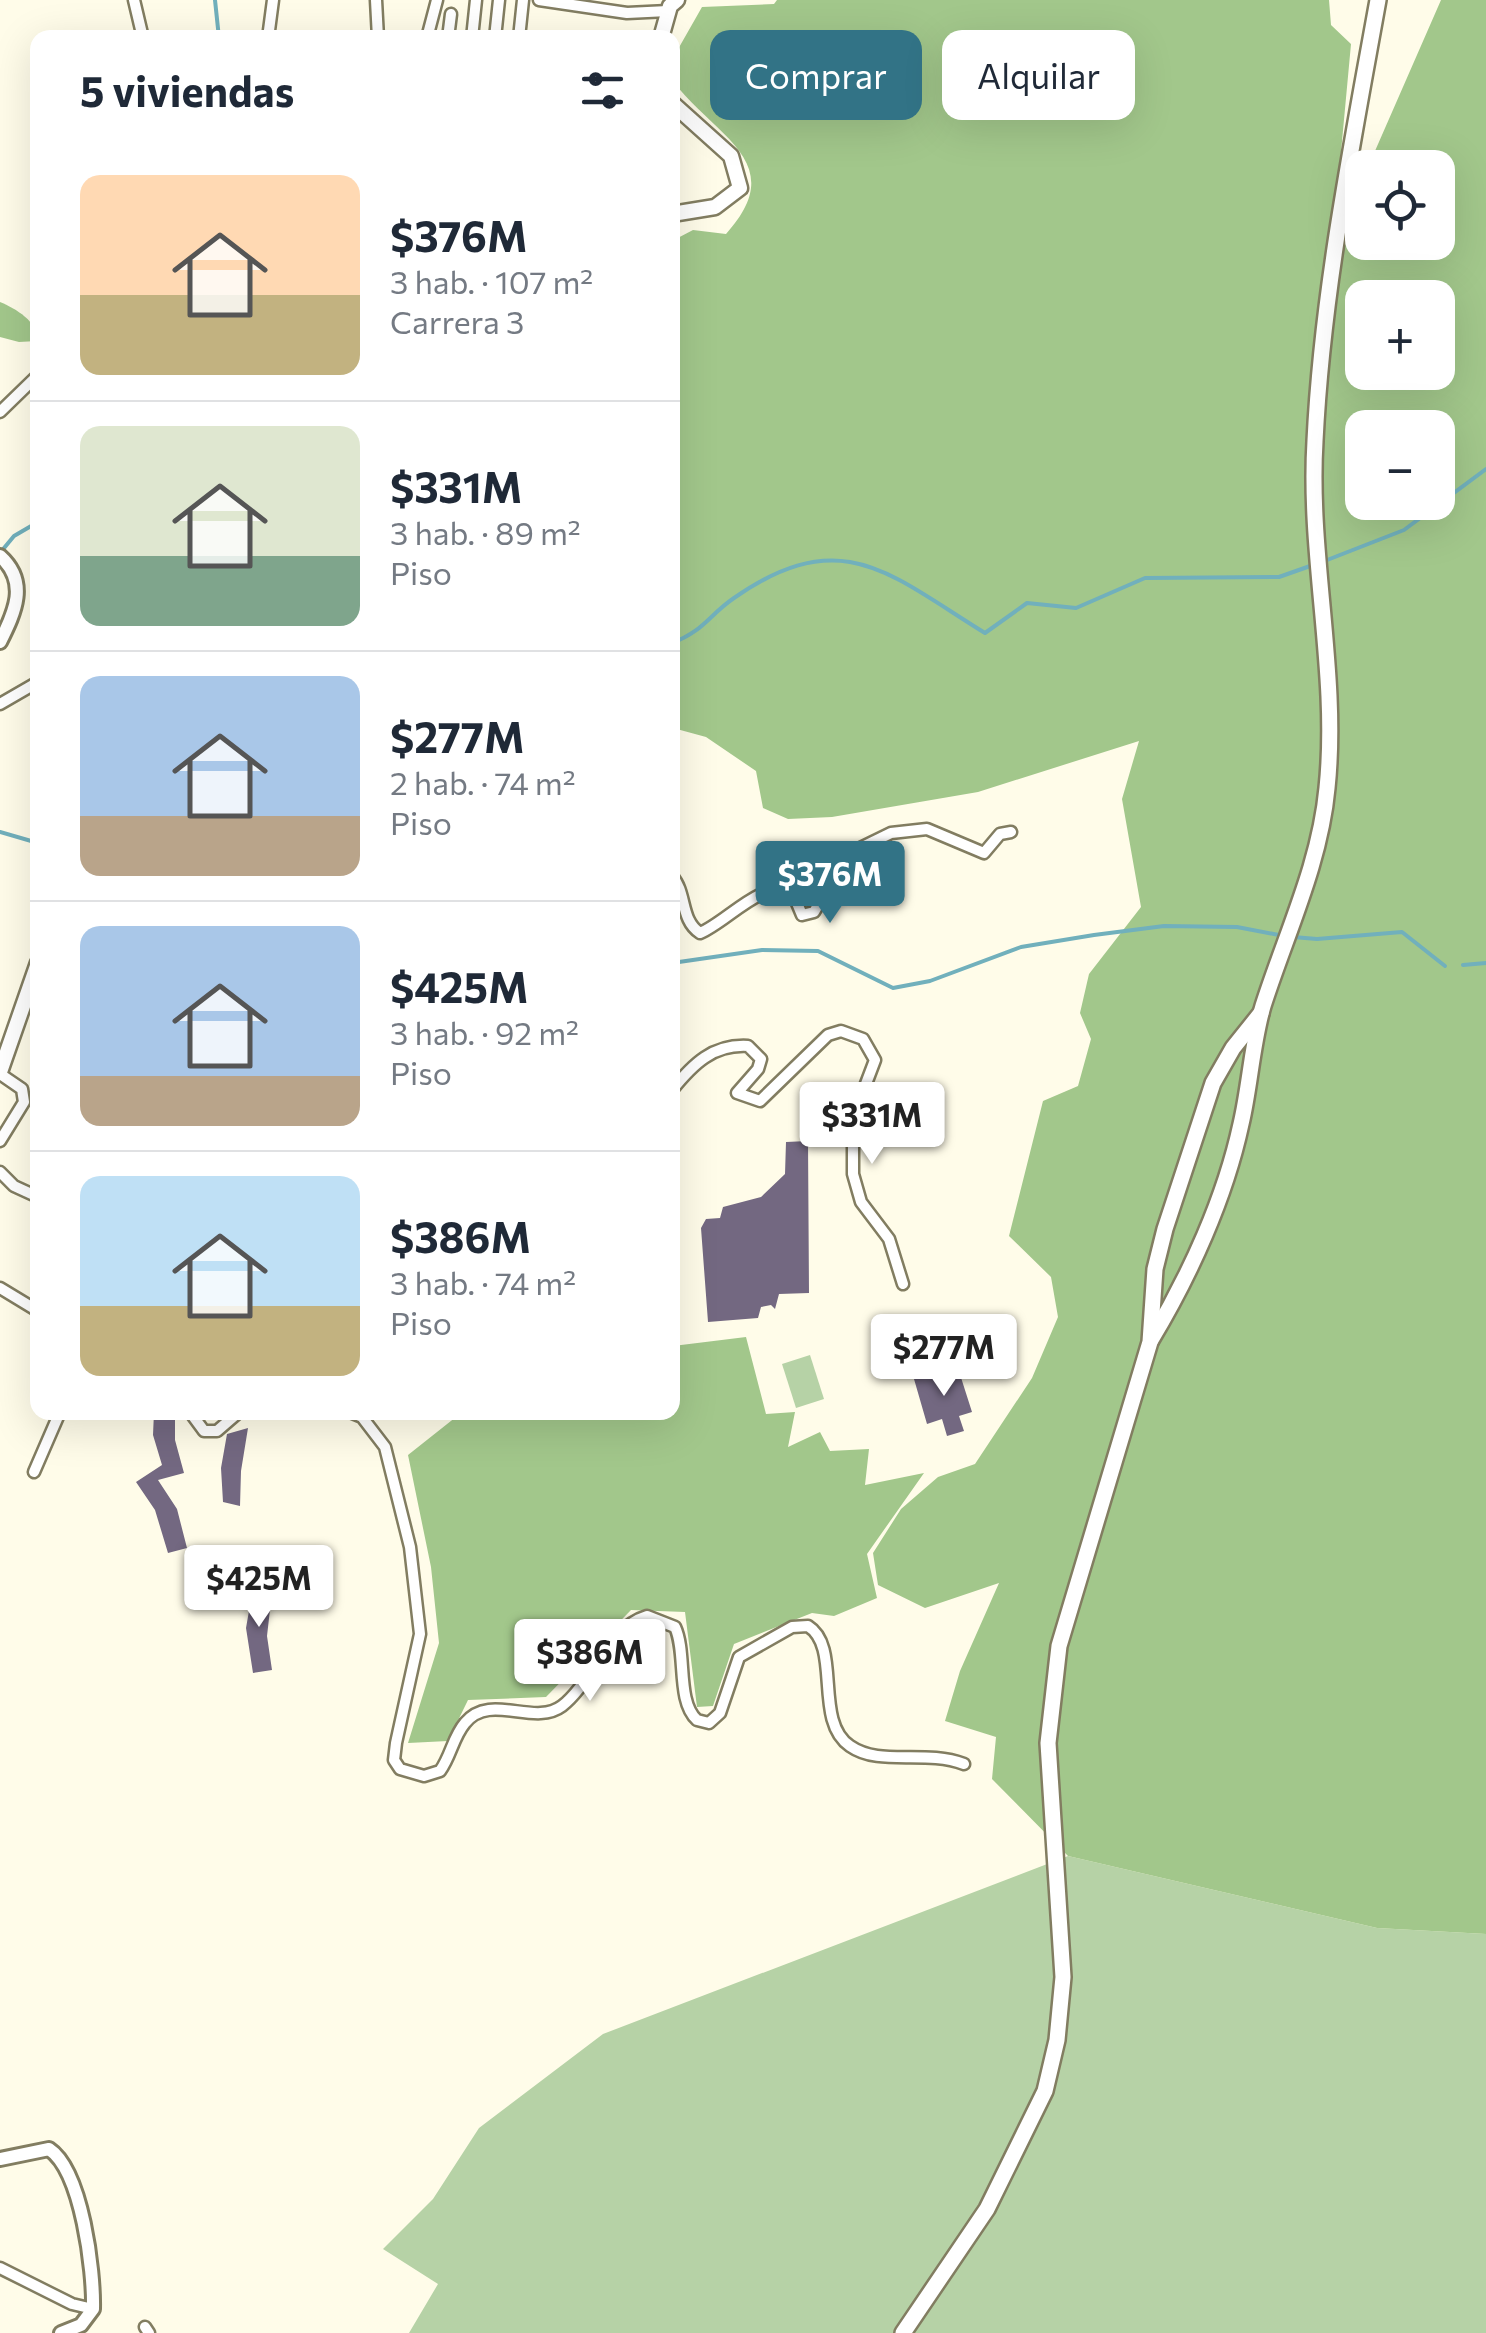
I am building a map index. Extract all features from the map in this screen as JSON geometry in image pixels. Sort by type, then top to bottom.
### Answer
[{"type":"main road","points":[[903,2333],[987,2209],[1045,2092],[1059,2022],[1063,1930],[1050,1796],[1051,1694],[1073,1590],[1149,1345],[1183,1282],[1241,1126],[1263,1008],[1308,877],[1327,789],[1330,704],[1316,529],[1314,445],[1321,354],[1378,0]]},
{"type":"main road","points":[[664,30],[672,5]]},
{"type":"main road","points":[[680,110],[731,156],[740,188],[716,207],[680,213]]},
{"type":"main road","points":[[0,1073],[30,989]]},
{"type":"main road","points":[[1149,1345],[1155,1269],[1220,1069],[1263,1008]]},
{"type":"main road","points":[[1233,1048],[1250,1074]]},
{"type":"main road","points":[[1220,1069],[1250,1074]]},
{"type":"main road","points":[[1155,1269],[1183,1282]]},
{"type":"main road","points":[[1154,1292],[1176,1298]]},
{"type":"street","points":[[134,0],[142,30]]},
{"type":"street","points":[[269,30],[273,0]]},
{"type":"street","points":[[376,0],[378,30]]},
{"type":"street","points":[[430,30],[436,0]]},
{"type":"street","points":[[473,30],[476,0]]},
{"type":"street","points":[[495,30],[499,0]]},
{"type":"street","points":[[520,30],[522,0]]},
{"type":"street","points":[[539,0],[591,4],[627,13],[672,5]]},
{"type":"street","points":[[449,30],[451,14]]},
{"type":"street","points":[[0,412],[30,383]]},
{"type":"street","points":[[0,556],[13,567],[19,604],[0,642]]},
{"type":"street","points":[[0,704],[30,687]]},
{"type":"street","points":[[680,885],[690,927],[700,933],[764,893],[780,888],[792,891],[802,915],[814,912],[848,854],[892,832],[927,829],[984,853],[1000,834],[1011,832]]},
{"type":"street","points":[[680,1081],[702,1058],[718,1049],[748,1046],[761,1058],[758,1069],[737,1094],[760,1101],[828,1035],[841,1030],[863,1039],[876,1060],[853,1118],[854,1184],[861,1202],[889,1239],[903,1284]]},
{"type":"street","points":[[0,1073],[22,1089],[24,1102],[0,1141]]},
{"type":"street","points":[[0,1172],[14,1186],[30,1193]]},
{"type":"street","points":[[0,1288],[30,1305]]},
{"type":"street","points":[[34,1472],[57,1420]]},
{"type":"street","points":[[196,1420],[204,1431],[217,1431],[230,1420]]},
{"type":"street","points":[[364,1420],[385,1448],[410,1548],[420,1634],[396,1743],[394,1760],[400,1769],[424,1776],[440,1771],[464,1724],[474,1714],[507,1708],[545,1711],[562,1705],[630,1624],[648,1616],[675,1627],[681,1640],[688,1704],[697,1720],[709,1723],[720,1714],[739,1657],[792,1627],[808,1626],[820,1637],[833,1724],[848,1746],[881,1757],[922,1753],[964,1764]]},
{"type":"street","points":[[0,2159],[44,2148],[62,2162],[80,2209],[92,2309],[86,2321],[61,2333]]},
{"type":"street","points":[[0,2268],[72,2304],[92,2309]]},
{"type":"green space","points":[[777,0],[1329,0],[1331,25],[1351,44],[1332,249],[1345,219],[1345,260],[1455,260],[1455,150],[1375,150],[1441,0],[1486,0],[1486,1934],[1377,1928],[1068,1856],[992,1779],[996,1737],[945,1721],[960,1671],[999,1583],[925,1608],[878,1585],[873,1553],[901,1509],[938,1477],[975,1464],[1032,1378],[1058,1317],[1051,1277],[1009,1236],[1043,1101],[1078,1086],[1091,1039],[1080,1013],[1089,974],[1141,907],[1122,799],[1139,741],[978,792],[832,817],[788,819],[763,808],[756,771],[706,737],[680,730],[680,237],[693,230],[726,234],[744,209],[751,188],[749,169],[740,152],[680,89],[680,46],[702,7],[774,4]]},
{"type":"green space","points":[[0,302],[30,322],[30,341],[0,337]]},
{"type":"green space","points":[[746,1337],[766,1414],[795,1412],[788,1447],[820,1432],[830,1451],[869,1449],[865,1485],[924,1473],[867,1554],[877,1598],[834,1616],[812,1613],[734,1644],[713,1706],[697,1707],[685,1612],[631,1610],[546,1697],[468,1700],[448,1741],[408,1743],[439,1643],[431,1567],[408,1455],[452,1420],[680,1420],[680,1345]]},
{"type":"green space","points":[[810,1355],[824,1399],[796,1408],[782,1364]]},
{"type":"green space","points":[[1068,1856],[1377,1928],[1486,1934],[1486,2333],[409,2333],[438,2284],[383,2249],[433,2199],[479,2128],[603,2034]]},
{"type":"building","points":[[808,1141],[809,1293],[779,1294],[775,1309],[771,1305],[761,1307],[758,1318],[708,1322],[701,1228],[706,1219],[720,1218],[723,1207],[761,1197],[785,1174],[786,1142]]},
{"type":"building","points":[[957,1365],[972,1412],[959,1416],[964,1431],[947,1436],[942,1419],[927,1424],[914,1379]]},
{"type":"building","points":[[154,1420],[175,1420],[175,1440],[184,1473],[158,1480],[177,1509],[187,1548],[168,1553],[155,1510],[136,1482],[162,1465],[153,1435]]},
{"type":"building","points":[[248,1428],[240,1506],[223,1502],[221,1468],[227,1434]]},
{"type":"building","points":[[253,1588],[272,1592],[267,1636],[272,1670],[253,1673],[246,1628]]},
{"type":"waterway","points":[[215,0],[218,30]]},
{"type":"waterway","points":[[1322,562],[1404,530],[1486,469]]},
{"type":"waterway","points":[[0,553],[14,536],[30,527]]},
{"type":"waterway","points":[[680,639],[734,598],[772,576],[805,564],[836,561],[864,565],[892,576],[985,633],[1027,603],[1076,608],[1145,578],[1279,577],[1313,565]]},
{"type":"waterway","points":[[0,832],[30,841]]},
{"type":"waterway","points":[[680,962],[762,950],[818,951],[893,988],[930,981],[1021,947],[1094,935],[1164,926],[1237,927],[1284,936]]},
{"type":"waterway","points":[[1293,937],[1317,939],[1402,932],[1445,966]]},
{"type":"waterway","points":[[1463,965],[1486,963]]}]
